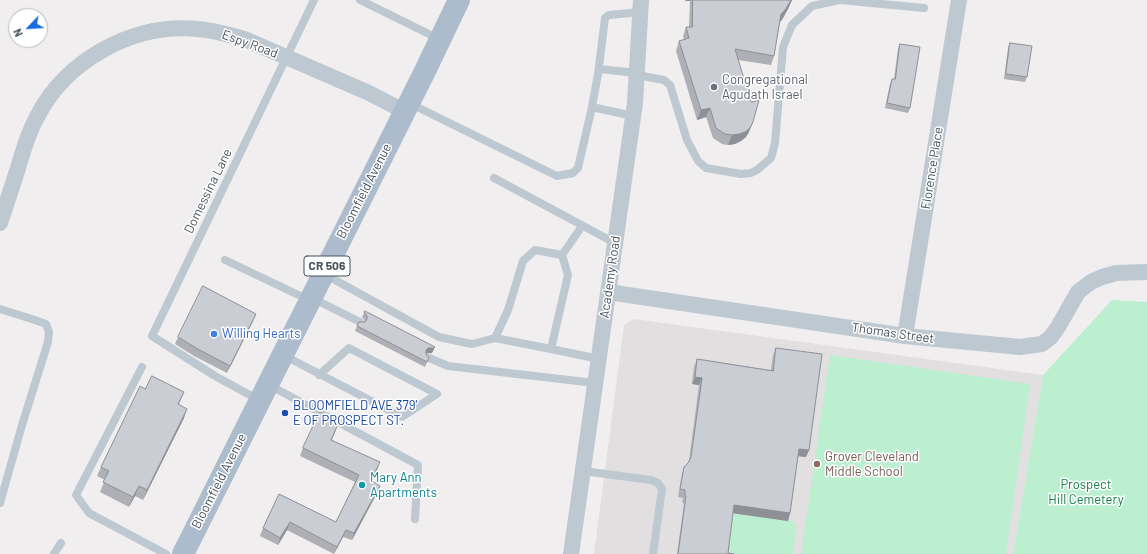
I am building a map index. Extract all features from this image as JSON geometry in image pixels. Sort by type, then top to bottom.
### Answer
[{"type":"main road","name":"Bloomfield Avenue","points":[[183,554],[459,0]]},
{"type":"street","name":"Florence Place","points":[[905,336],[959,0]]},
{"type":"street","name":"Academy Road","points":[[571,554],[633,116],[641,6]]},
{"type":"street","name":"Espy Road","points":[[0,223],[25,144],[37,117],[49,98],[64,80],[81,64],[116,43],[144,33],[161,30],[196,28],[236,36],[369,94],[406,107]]},
{"type":"street","name":"Thomas Street","points":[[608,292],[905,336],[1020,347],[1042,344],[1050,337],[1058,327],[1078,292],[1091,282],[1116,273],[1147,272]]},
{"type":"lane","name":"Domessina Lane","points":[[264,392],[216,376],[152,336],[314,0]]},
{"type":"lane","points":[[360,0],[440,40]]},
{"type":"lane","points":[[599,69],[637,74],[664,80],[670,85],[687,140],[698,161],[706,168],[741,174],[751,173],[771,158],[775,144],[783,47],[792,25],[812,6],[840,0],[924,8]]},
{"type":"lane","points":[[406,107],[557,176],[573,173],[578,168],[592,107],[599,69],[605,18],[609,15],[641,6]]},
{"type":"lane","points":[[592,107],[633,116]]},
{"type":"lane","points":[[494,178],[615,243]]},
{"type":"lane","points":[[562,254],[582,226]]},
{"type":"lane","points":[[495,338],[508,310],[523,260],[535,250],[562,254]]},
{"type":"lane","points":[[551,349],[568,275],[562,254]]},
{"type":"lane","points":[[225,260],[360,322]]},
{"type":"lane","points":[[323,273],[439,337],[472,344],[495,338],[599,359]]},
{"type":"lane","points":[[0,309],[46,324],[49,332],[48,342],[22,425],[0,503]]},
{"type":"lane","points":[[282,355],[319,375],[402,417],[437,394],[349,348],[319,375]]},
{"type":"lane","points":[[429,358],[448,366],[595,383]]},
{"type":"lane","points":[[142,367],[76,495],[89,513],[166,554]]},
{"type":"lane","points":[[264,392],[418,465],[415,519]]},
{"type":"lane","points":[[583,471],[651,480],[658,483],[662,489],[654,554]]},
{"type":"lane","points":[[54,554],[61,544]]},
{"type":"shaded area","name":"Grover Cleveland Middle School","points":[[634,319],[1043,375],[1013,554],[594,554],[624,325]]},
{"type":"green space","name":"Prospect Hill Cemetery","points":[[1112,300],[1147,302],[1147,554],[1013,554],[1043,375]]},
{"type":"green space","points":[[830,355],[1030,384],[1006,554],[801,554]]},
{"type":"green space","points":[[731,513],[793,521],[796,526],[793,554],[726,554]]},
{"type":"building","name":"Congregational Agudath Israel","points":[[693,0],[791,0],[781,14],[774,56],[735,49],[751,102],[759,100],[753,122],[750,128],[745,132],[732,135],[725,134],[716,128],[710,108],[701,110],[679,41],[689,38],[686,27],[692,27]]},
{"type":"building","points":[[1010,43],[1032,46],[1027,77],[1006,74]]},
{"type":"building","points":[[900,44],[920,47],[910,108],[887,103],[892,79],[895,79]]},
{"type":"building","name":"Willing Hearts","points":[[203,286],[256,314],[230,366],[178,337]]},
{"type":"building","points":[[365,311],[435,347],[428,348],[426,350],[426,354],[429,358],[427,362],[357,326],[359,322],[365,322],[367,319],[364,312]]},
{"type":"building","name":"Grover Cleveland Middle School","points":[[776,348],[822,354],[809,450],[799,449],[790,513],[734,505],[728,553],[734,554],[678,554],[686,496],[685,490],[680,489],[684,467],[691,457],[702,378],[695,377],[697,359],[773,371]]},
{"type":"building","points":[[152,376],[184,392],[178,404],[187,409],[147,490],[139,486],[133,497],[103,482],[109,471],[101,467],[140,386],[145,389]]},
{"type":"building","name":"Mary Ann Apartments","points":[[320,412],[339,422],[331,440],[380,462],[371,480],[380,486],[354,533],[346,530],[337,547],[290,522],[280,538],[263,528],[279,494],[336,522],[359,475],[303,448]]},
{"type":"place","name":"Congregational Agudath Israel","points":[[714,87]]},
{"type":"place","name":"Willing Hearts","points":[[214,334]]},
{"type":"place","name":"BLOOMFIELD AVE 379' E OF PROSPECT ST.","points":[[285,413]]},
{"type":"place","name":"Grover Cleveland Middle School","points":[[817,464]]},
{"type":"place","name":"Mary Ann Apartments","points":[[362,485]]}]
